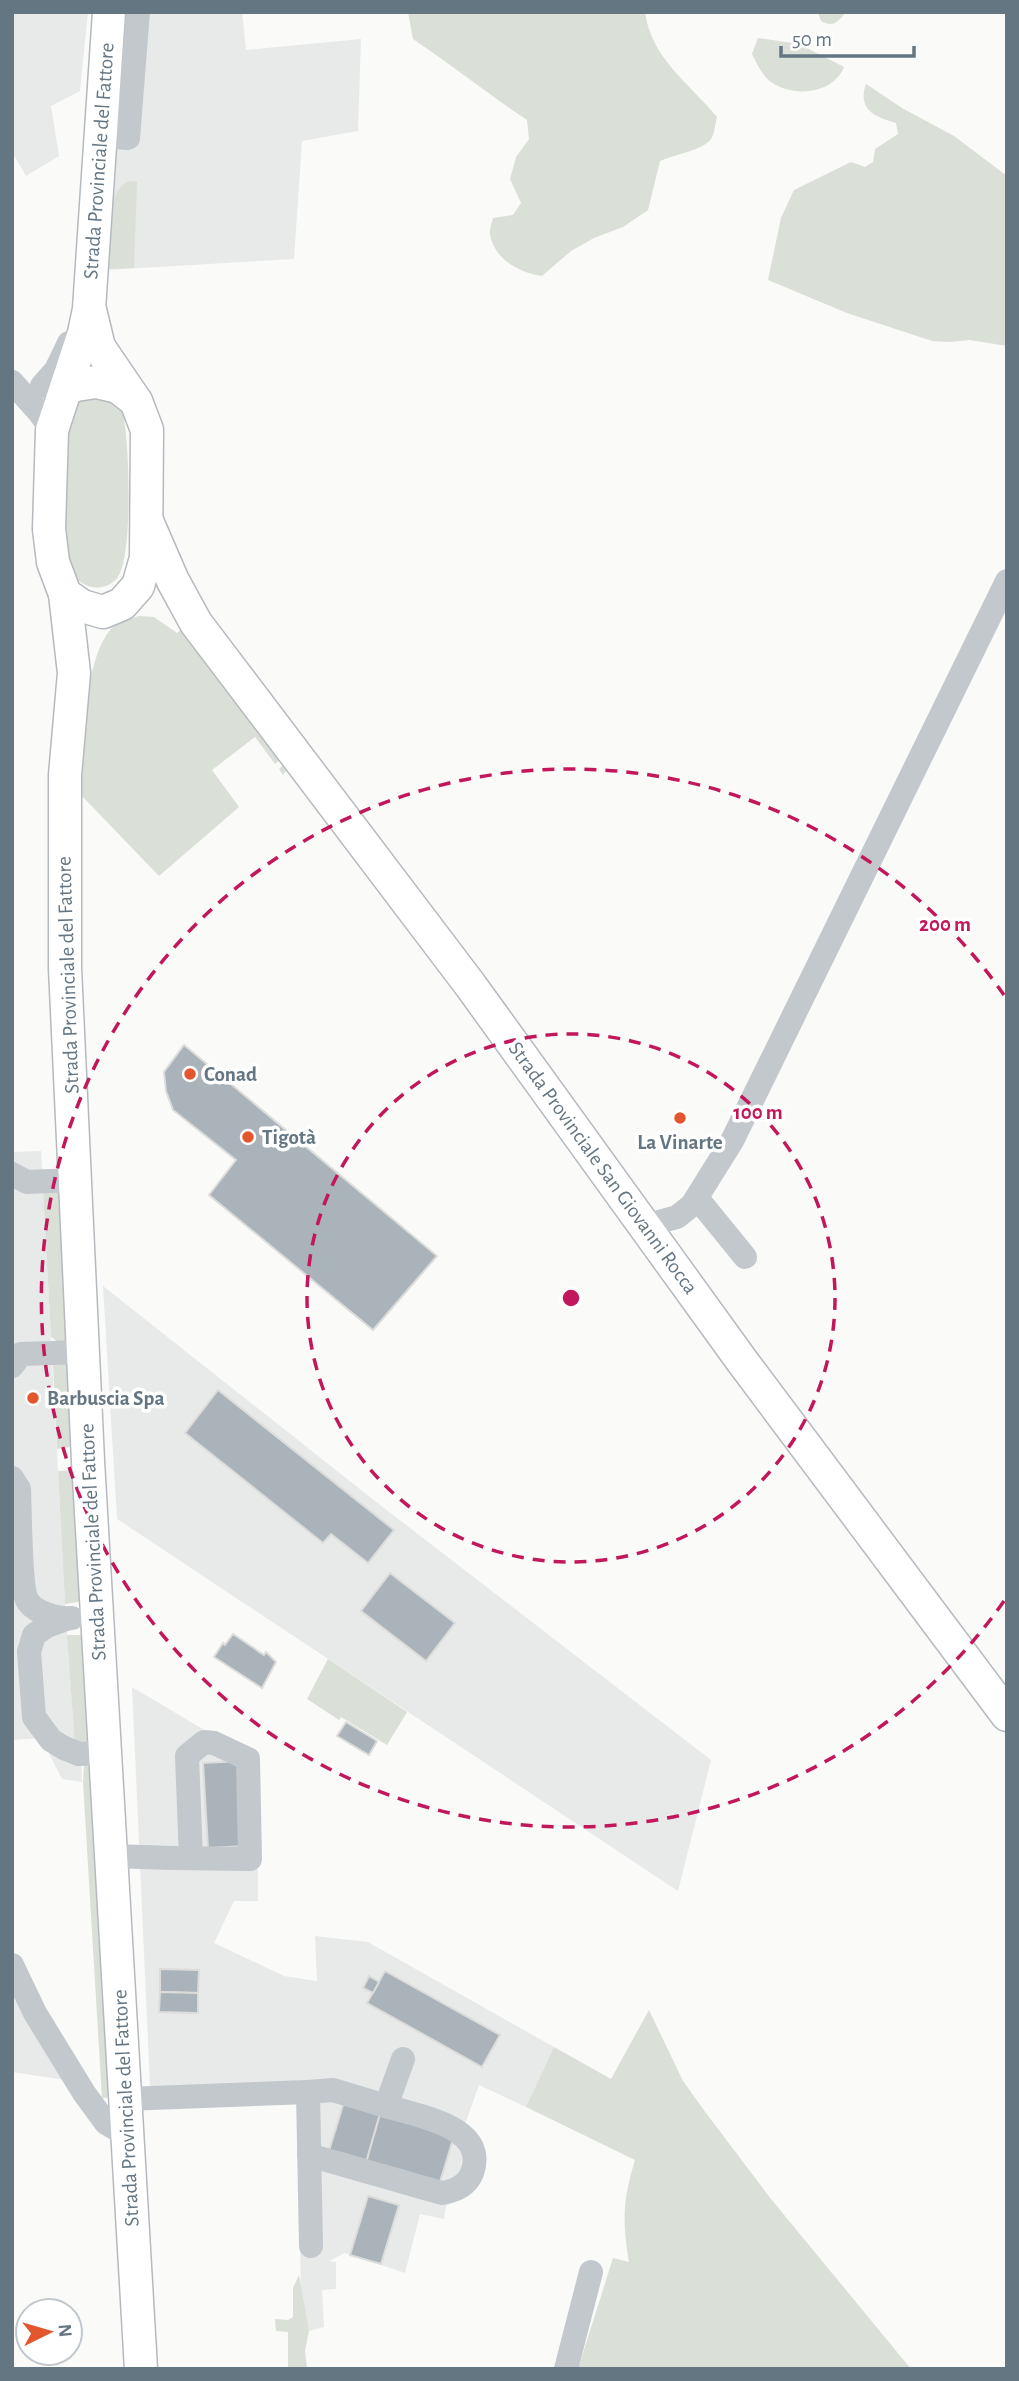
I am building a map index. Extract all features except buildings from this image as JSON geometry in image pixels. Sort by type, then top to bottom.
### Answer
[{"type":"main road","name":"Strada Provinciale del Fattore","points":[[108,12],[89,309],[85,332],[55,387],[49,529],[53,562],[65,594],[74,673],[65,775],[65,968],[83,1352],[141,2369]]},
{"type":"main road","name":"Strada Provinciale del Fattore","points":[[74,673],[87,638],[113,608],[138,586],[146,558],[147,430],[136,401],[99,347],[89,309]]},
{"type":"main road","points":[[55,387],[96,382],[118,387],[136,401]]},
{"type":"main road","name":"Strada Provinciale San Giovanni Rocca","points":[[147,521],[173,581],[197,623],[471,986],[742,1362],[1007,1715]]},
{"type":"main road","points":[[65,594],[82,606],[113,608]]},
{"type":"main road","name":"Strada Provinciale San Giovanni Rocca","points":[[113,608],[150,601],[197,623]]},
{"type":"street","points":[[100,136],[128,138],[138,12]]},
{"type":"street","points":[[12,382],[55,387],[56,370],[66,353],[92,278]]},
{"type":"street","points":[[12,382],[52,430]]},
{"type":"street","points":[[645,1226],[677,1217],[696,1198],[733,1141],[1007,581]]},
{"type":"street","points":[[12,1174],[27,1182],[75,1180]]},
{"type":"street","points":[[696,1198],[745,1257]]},
{"type":"street","points":[[12,1366],[21,1354],[83,1352]]},
{"type":"street","points":[[12,1478],[19,1489],[24,1585],[20,1608],[38,1610],[66,1619]]},
{"type":"street","points":[[98,1617],[66,1619],[47,1626],[34,1635],[29,1652],[34,1717],[51,1740],[79,1754],[106,1753]]},
{"type":"street","points":[[112,1856],[191,1858],[250,1859],[248,1759],[214,1743],[204,1742],[187,1756],[191,1858]]},
{"type":"street","points":[[12,1965],[35,2013],[84,2093],[106,2123],[116,2129],[127,2114],[333,2090],[457,2130],[468,2139],[473,2148],[475,2163],[470,2177],[462,2186],[442,2193],[309,2155]]},
{"type":"street","points":[[386,2106],[403,2059]]},
{"type":"street","points":[[308,2092],[311,2246]]},
{"type":"street","points":[[566,2369],[591,2272]]},
{"type":"shaded area","points":[[12,12],[88,12],[80,91],[51,106],[59,156],[26,176],[12,152]]},
{"type":"shaded area","points":[[134,12],[242,12],[246,50],[361,39],[358,131],[302,141],[294,259],[106,270],[106,199]]},
{"type":"shaded area","points":[[408,12],[645,12],[655,43],[663,56],[717,117],[712,137],[702,146],[660,161],[648,210],[623,227],[594,238],[571,251],[542,276],[525,272],[510,264],[497,252],[490,233],[493,218],[513,215],[521,203],[510,179],[516,157],[529,139],[527,120],[413,39]]},
{"type":"shaded area","points":[[818,12],[846,12],[838,21],[829,24],[821,21]]},
{"type":"shaded area","points":[[758,38],[799,44],[844,67],[839,76],[822,88],[801,91],[780,87],[765,76],[752,54]]},
{"type":"shaded area","points":[[866,84],[902,108],[954,136],[1007,176],[1007,346],[970,340],[932,341],[847,313],[768,280],[781,218],[794,190],[851,162],[865,167],[873,162],[875,149],[898,134],[896,123],[875,115],[866,106]]},
{"type":"shaded area","points":[[131,181],[137,182],[134,268],[110,269],[109,233],[112,205],[122,185]]},
{"type":"shaded area","points":[[89,392],[121,405],[128,465],[128,518],[123,562],[119,575],[112,583],[97,587],[82,583],[73,573],[66,532],[66,456],[71,414],[76,402]]},
{"type":"shaded area","points":[[139,616],[154,617],[177,633],[183,628],[281,761],[275,764],[255,737],[212,770],[239,807],[159,876],[81,795],[86,709],[94,663],[110,630],[123,621]]},
{"type":"shaded area","points":[[284,764],[287,769],[283,775],[279,769]]},
{"type":"shaded area","points":[[41,1151],[65,1604],[75,1746],[81,1745],[82,1782],[62,1779],[41,1738],[12,1740],[12,1152]]},
{"type":"shaded area","points":[[62,1189],[70,1343],[58,1342],[51,1337],[43,1191]]},
{"type":"shaded area","points":[[103,1286],[375,1501],[711,1760],[678,1891],[117,1519]]},
{"type":"shaded area","points":[[67,1363],[72,1366],[76,1446],[57,1449],[53,1364]]},
{"type":"shaded area","points":[[78,1470],[84,1601],[65,1604],[58,1471]]},
{"type":"shaded area","points":[[67,1635],[89,1635],[93,1741],[75,1747]]},
{"type":"shaded area","points":[[328,1659],[407,1712],[387,1745],[341,1717],[339,1720],[307,1699]]},
{"type":"shaded area","points":[[132,1687],[211,1734],[257,1785],[258,1901],[234,1901],[214,1943],[284,1976],[317,1981],[315,1936],[368,1942],[554,2047],[526,2107],[479,2085],[464,2127],[459,2199],[446,2206],[444,2219],[420,2214],[405,2273],[345,2253],[329,2261],[336,2262],[336,2289],[322,2290],[324,2327],[309,2331],[301,2291],[297,2102],[151,2108]]},
{"type":"shaded area","points":[[84,1764],[95,1765],[115,2097],[102,2098],[83,1782]]},
{"type":"shaded area","points":[[12,1989],[65,2080],[12,2072]]},
{"type":"shaded area","points":[[649,2010],[683,2081],[706,2113],[771,2199],[911,2369],[578,2369],[613,2258],[629,2262],[625,2210],[635,2160],[526,2107],[554,2047],[611,2079]]},
{"type":"shaded area","points":[[299,2275],[309,2331],[305,2351],[307,2369],[288,2369],[288,2332],[276,2331],[275,2319],[288,2320],[293,2317],[293,2288]]},
{"type":"place","name":"Conad","points":[[190,1074]]},
{"type":"place","name":"La Vinarte","points":[[680,1118]]},
{"type":"place","name":"Tigotà","points":[[248,1137]]},
{"type":"place","name":"Barbuscia Spa","points":[[33,1398]]}]
